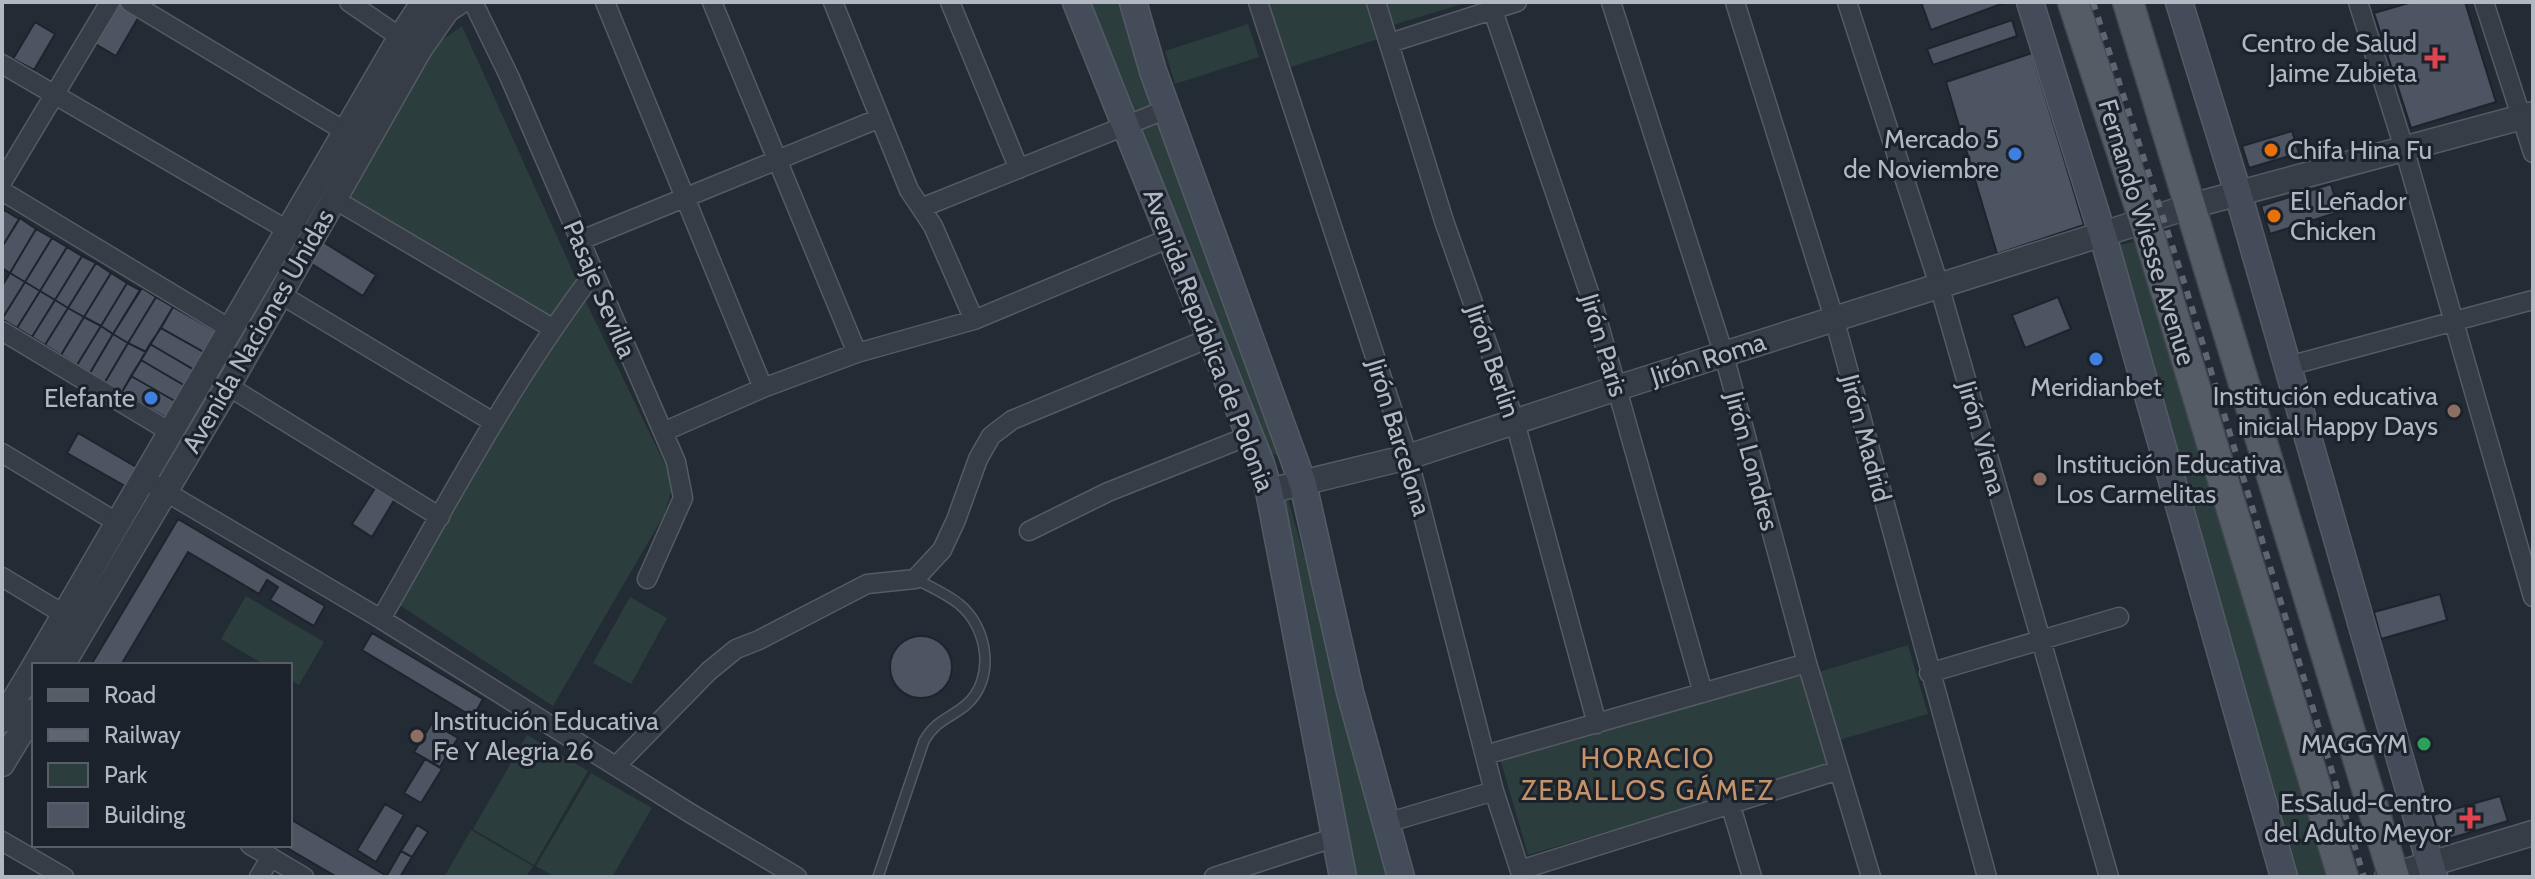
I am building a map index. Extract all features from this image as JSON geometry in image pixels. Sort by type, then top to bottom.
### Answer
[{"type":"main road","name":"Avenida República de Polonia","points":[[1076,2],[1251,435],[1269,491],[1343,877]]},
{"type":"main road","name":"Avenida República de Polonia","points":[[1133,2],[1171,119],[1303,484],[1350,692],[1401,877]]},
{"type":"main road","name":"Fernando Wiesse Avenue","points":[[2030,2],[2103,236],[2278,875]]},
{"type":"main road","name":"Fernando Wiesse Avenue","points":[[2073,2],[2145,222],[2343,877]]},
{"type":"main road","name":"Fernando Wiesse Avenue","points":[[2128,2],[2391,876]]},
{"type":"main road","points":[[2179,2],[2238,193],[2432,870]]},
{"type":"main road","points":[[1131,136],[1171,119]]},
{"type":"street","points":[[2,182],[110,2]]},
{"type":"street","points":[[130,2],[346,132]]},
{"type":"street","points":[[349,2],[410,44]]},
{"type":"street","name":"Avenida Naciones Unidas","points":[[63,663],[155,486],[228,386],[334,199],[410,44],[419,9],[426,2]]},
{"type":"street","name":"Avenida Naciones Unidas","points":[[37,663],[118,523],[155,486],[172,433],[346,132],[410,44],[459,2]]},
{"type":"street","name":"Pasaje Sevilla","points":[[473,2],[509,76],[676,462],[683,498],[647,579]]},
{"type":"street","points":[[605,2],[763,388]]},
{"type":"street","points":[[712,2],[857,353]]},
{"type":"street","points":[[833,2],[909,190],[933,226],[974,320]]},
{"type":"street","points":[[950,2],[1019,169]]},
{"type":"street","name":"Jirón Barcelona","points":[[1258,2],[1408,457],[1494,791],[1521,874]]},
{"type":"street","name":"Jirón Berlin","points":[[1376,2],[1444,221],[1515,422],[1597,724]]},
{"type":"street","points":[[1390,43],[1492,6],[1517,2]]},
{"type":"street","name":"Jirón Londres","points":[[1611,2],[1724,355],[1807,663],[1871,877]]},
{"type":"street","name":"Jirón Madrid","points":[[1735,2],[1834,318],[1987,877]]},
{"type":"street","name":"Jirón Viena","points":[[1847,2],[1939,285],[2109,877]]},
{"type":"street","points":[[2358,2],[2404,148],[2533,597]]},
{"type":"street","points":[[2484,2],[2527,115],[2533,153]]},
{"type":"street","name":"Jirón Paris","points":[[1492,6],[1593,304],[1703,693]]},
{"type":"street","points":[[2,64],[289,231]]},
{"type":"street","name":"Jirón Roma","points":[[1269,491],[1408,457],[2191,206],[2527,115]]},
{"type":"street","points":[[579,241],[880,118]]},
{"type":"street","points":[[921,208],[1019,169],[1131,136]]},
{"type":"street","points":[[2,191],[232,330]]},
{"type":"street","points":[[334,199],[552,328]]},
{"type":"street","points":[[663,432],[763,388],[857,353],[974,320],[1172,237]]},
{"type":"street","points":[[381,619],[493,422],[552,328],[593,274]]},
{"type":"street","points":[[280,294],[493,422]]},
{"type":"street","points":[[2288,366],[2533,300]]},
{"type":"street","points":[[2,331],[172,433]]},
{"type":"street","points":[[617,765],[709,671],[736,649],[867,584],[915,579],[942,550],[978,459],[991,436],[1012,420],[1212,337]]},
{"type":"street","points":[[228,386],[440,517]]},
{"type":"street","points":[[1029,531],[1108,492],[1251,435]]},
{"type":"street","points":[[2,453],[118,523]]},
{"type":"street","points":[[155,486],[381,619],[797,877]]},
{"type":"street","points":[[2,577],[65,615]]},
{"type":"street","points":[[1929,673],[2119,617]]},
{"type":"street","points":[[1485,755],[1807,663]]},
{"type":"street","name":"Avenida Naciones Unidas","points":[[2,764],[32,675]]},
{"type":"street","points":[[1521,874],[1730,803],[1839,770]]},
{"type":"street","points":[[1386,823],[1494,791]]},
{"type":"street","points":[[1730,803],[1752,877]]},
{"type":"street","points":[[2391,876],[2432,870],[2533,833]]},
{"type":"street","points":[[1214,877],[1336,837]]},
{"type":"street","points":[[2,841],[64,877]]},
{"type":"street","points":[[254,847],[304,877]]},
{"type":"street","points":[[259,877],[271,857]]},
{"type":"lane","points":[[878,877],[924,741],[936,724],[967,704],[983,679],[985,663],[976,622],[959,604],[915,579]]},
{"type":"green space","points":[[1091,2],[1128,2],[1280,456],[1268,453]]},
{"type":"green space","points":[[1267,2],[1366,2],[1378,39],[1288,68]]},
{"type":"green space","points":[[1387,2],[1469,2],[1393,25]]},
{"type":"green space","points":[[1248,24],[1259,57],[1175,84],[1165,51]]},
{"type":"green space","points":[[462,26],[579,285],[549,325],[340,201],[424,53]]},
{"type":"green space","points":[[2146,239],[2339,877],[2299,877],[2120,245]]},
{"type":"green space","points":[[583,296],[674,483],[664,515],[553,706],[395,602],[526,371]]},
{"type":"green space","points":[[1282,492],[1288,499],[1395,877],[1352,877]]},
{"type":"green space","points":[[246,596],[324,642],[299,685],[292,681],[292,663],[262,663],[221,639]]},
{"type":"green space","points":[[630,597],[667,618],[631,684],[593,663]]},
{"type":"green space","points":[[1908,645],[1928,714],[1839,740],[1819,672]]},
{"type":"green space","points":[[1803,666],[1834,760],[1826,767],[1528,855],[1499,755]]},
{"type":"green space","points":[[527,735],[588,771],[534,865],[473,829]]},
{"type":"green space","points":[[591,773],[652,808],[612,877],[555,877],[536,866]]},
{"type":"green space","points":[[471,830],[533,866],[526,877],[444,877]]},
{"type":"building","points":[[116,2],[141,13],[116,56],[92,42]]},
{"type":"building","points":[[1921,2],[2004,2],[2004,3],[1931,30]]},
{"type":"building","name":"Centro de Salud Jaime Zubieta","points":[[2412,2],[2465,2],[2496,102],[2411,128],[2374,13]]},
{"type":"building","points":[[2012,20],[2017,36],[1933,65],[1927,49]]},
{"type":"building","points":[[35,22],[55,34],[34,70],[13,59]]},
{"type":"building","name":"Mercado 5 de Noviembre","points":[[2032,53],[2084,225],[1997,254],[1946,82]]},
{"type":"building","name":"Chifa Hina Fu","points":[[2292,131],[2299,153],[2249,168],[2242,146]]},
{"type":"building","points":[[2331,184],[2339,212],[2270,234],[2261,206]]},
{"type":"building","points":[[4,210],[19,219],[2,247],[2,214]]},
{"type":"building","points":[[20,218],[36,229],[10,273],[2,268],[2,247]]},
{"type":"building","points":[[36,229],[52,238],[25,282],[10,273]]},
{"type":"building","points":[[52,238],[67,247],[40,291],[25,282]]},
{"type":"building","points":[[320,240],[376,275],[363,296],[307,261]]},
{"type":"building","points":[[67,247],[82,256],[55,300],[40,291]]},
{"type":"building","points":[[82,256],[96,263],[68,308],[55,300]]},
{"type":"building","points":[[96,263],[111,273],[84,317],[68,308]]},
{"type":"building","points":[[10,273],[25,282],[2,319],[2,286]]},
{"type":"building","points":[[111,273],[127,283],[101,326],[84,317]]},
{"type":"building","points":[[25,282],[40,291],[17,328],[2,319]]},
{"type":"building","points":[[127,283],[140,290],[113,334],[101,326]]},
{"type":"building","points":[[142,288],[156,297],[128,343],[113,334]]},
{"type":"building","points":[[40,291],[55,300],[32,337],[17,328]]},
{"type":"building","points":[[156,297],[173,307],[146,352],[128,343]]},
{"type":"building","points":[[2058,297],[2071,329],[2025,348],[2012,315]]},
{"type":"building","points":[[55,300],[68,308],[45,345],[32,337]]},
{"type":"building","points":[[173,307],[219,333],[207,354],[161,328]]},
{"type":"building","points":[[68,308],[84,317],[61,355],[45,345]]},
{"type":"building","points":[[84,317],[101,326],[77,365],[61,355]]},
{"type":"building","points":[[101,326],[113,334],[90,373],[77,365]]},
{"type":"building","points":[[161,328],[207,354],[198,372],[150,344]]},
{"type":"building","points":[[113,334],[128,343],[105,382],[90,373]]},
{"type":"building","points":[[128,343],[146,352],[122,392],[105,382]]},
{"type":"building","points":[[150,344],[198,372],[189,388],[141,360]]},
{"type":"building","points":[[141,360],[189,388],[180,404],[131,376]]},
{"type":"building","name":"Elefante","points":[[131,376],[180,404],[170,420],[122,392]]},
{"type":"building","points":[[78,433],[143,471],[132,490],[67,453]]},
{"type":"building","points":[[379,482],[398,494],[372,537],[352,524]]},
{"type":"building","points":[[178,519],[325,606],[314,626],[270,600],[278,587],[267,580],[259,594],[188,552],[122,663],[92,663]]},
{"type":"building","points":[[2440,594],[2447,620],[2381,639],[2374,612]]},
{"type":"building","points":[[372,633],[483,699],[473,717],[362,650]]},
{"type":"building","points":[[921,636],[943,645],[952,667],[943,689],[921,698],[899,689],[890,667],[899,645]]},
{"type":"building","points":[[432,723],[458,738],[440,767],[414,752]]},
{"type":"building","points":[[425,759],[442,769],[421,803],[404,793]]},
{"type":"building","name":"EsSalud-Centro del Adulto Meyor","points":[[2500,796],[2508,821],[2445,840],[2439,834],[2433,815]]},
{"type":"building","points":[[385,804],[404,815],[376,862],[357,850]]},
{"type":"building","points":[[292,820],[385,875],[337,877],[285,847],[292,847]]},
{"type":"building","points":[[417,825],[428,832],[412,857],[401,851]]},
{"type":"building","points":[[401,851],[412,857],[400,877],[386,877]]},
{"type":"railway","points":[[2093,2],[2185,285],[2364,877]]},
{"type":"place","name":"Centro de Salud Jaime Zubieta","points":[[2435,58]]},
{"type":"place","name":"Chifa Hina Fu","points":[[2271,150]]},
{"type":"place","name":"Mercado 5 de Noviembre","points":[[2015,154]]},
{"type":"place","name":"El Leñador Chicken","points":[[2274,216]]},
{"type":"place","name":"Meridianbet","points":[[2096,359]]},
{"type":"place","name":"Elefante","points":[[151,398]]},
{"type":"place","name":"Institución educativa inicial Happy Days","points":[[2454,411]]},
{"type":"place","name":"Institución Educativa Los Carmelitas","points":[[2040,479]]},
{"type":"place","name":"Institución Educativa Fe Y Alegria 26","points":[[417,736]]},
{"type":"place","name":"MAGGYM","points":[[2424,744]]},
{"type":"place","name":"EsSalud-Centro del Adulto Meyor","points":[[2470,818]]},
{"type":"district","name":"HORACIO ZEBALLOS GÁMEZ","points":[[1648,774]]}]
